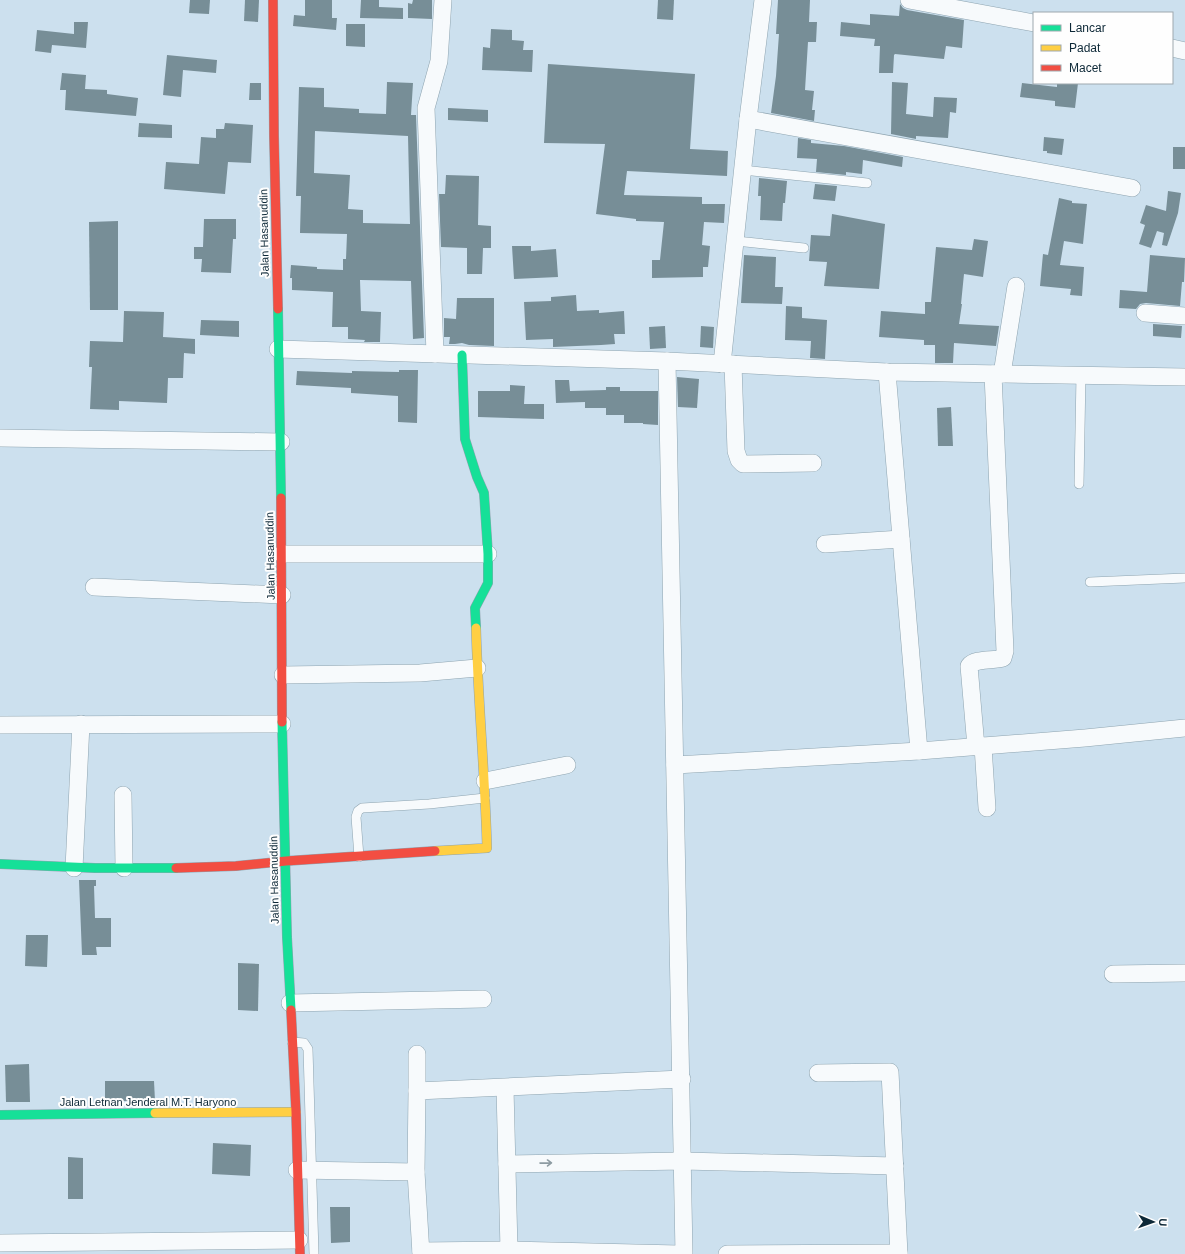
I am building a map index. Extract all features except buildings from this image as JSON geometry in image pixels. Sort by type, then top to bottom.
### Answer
[{"type":"main road","name":"Jalan Hasanuddin","points":[[273,0],[274,136],[281,442],[282,724],[286,861],[286,937],[296,1112],[304,1170],[299,1247]]},
{"type":"main road","points":[[0,864],[74,868],[205,868],[258,865],[286,861],[485,849],[487,847],[485,781],[477,668],[475,608],[477,601],[488,583],[488,554],[484,492],[476,477],[465,439],[462,354]]},
{"type":"main road","name":"Jalan Letnan Jenderal M.T. Haryono","points":[[0,1115],[296,1112]]},
{"type":"street","points":[[435,354],[426,108],[439,61],[443,0]]},
{"type":"street","points":[[763,0],[748,119],[736,241],[728,364],[736,451],[739,460],[743,464],[813,463]]},
{"type":"street","points":[[909,0],[1033,23]]},
{"type":"street","points":[[1173,48],[1185,50]]},
{"type":"street","points":[[748,119],[1132,188]]},
{"type":"street","points":[[987,808],[969,666],[974,661],[1003,658],[1006,651],[998,374],[1016,286]]},
{"type":"street","points":[[1145,313],[1185,316]]},
{"type":"street","points":[[278,349],[667,361],[887,372],[1185,377]]},
{"type":"street","points":[[667,361],[682,1079],[684,1254]]},
{"type":"street","points":[[887,372],[919,751]]},
{"type":"street","points":[[0,438],[281,442]]},
{"type":"street","points":[[825,544],[901,539]]},
{"type":"street","points":[[282,554],[488,554]]},
{"type":"street","points":[[94,587],[282,595]]},
{"type":"street","points":[[282,675],[420,673],[477,668]]},
{"type":"street","points":[[74,868],[81,724]]},
{"type":"street","points":[[0,725],[282,724]]},
{"type":"street","points":[[675,765],[919,751],[1085,738],[1185,728]]},
{"type":"street","points":[[485,781],[567,765]]},
{"type":"street","points":[[123,795],[124,868]]},
{"type":"street","points":[[1113,974],[1185,973]]},
{"type":"street","points":[[290,1003],[483,999]]},
{"type":"street","points":[[417,1054],[416,1172],[421,1252],[509,1250],[678,1254]]},
{"type":"street","points":[[727,1254],[899,1254],[890,1072],[818,1073]]},
{"type":"street","points":[[417,1091],[682,1079]]},
{"type":"street","points":[[505,1088],[509,1250]]},
{"type":"street","points":[[506,1164],[683,1161],[895,1166]]},
{"type":"street","points":[[304,1170],[416,1172]]},
{"type":"street","points":[[0,1243],[299,1247]]},
{"type":"lane","points":[[743,170],[866,183]]},
{"type":"lane","points":[[736,241],[804,248]]},
{"type":"lane","points":[[1079,484],[1081,375]]},
{"type":"lane","points":[[1090,582],[1185,578]]},
{"type":"lane","points":[[359,857],[356,817],[358,811],[362,808],[429,804],[485,798]]},
{"type":"lane","points":[[292,1042],[304,1043],[308,1049],[304,1170],[314,1254]]},
{"type":"traffic: fast","points":[[278,309],[281,498]]},
{"type":"traffic: fast","points":[[462,355],[465,439],[477,477],[484,493],[488,554],[488,583],[475,608],[476,628]]},
{"type":"traffic: fast","points":[[282,722],[287,937],[291,1010]]},
{"type":"traffic: fast","points":[[0,864],[95,868],[176,868]]},
{"type":"traffic: fast","points":[[0,1115],[155,1113]]},
{"type":"traffic: slow","points":[[435,851],[487,848],[476,628]]},
{"type":"traffic: slow","points":[[155,1113],[296,1112]]},
{"type":"traffic: jam","points":[[273,0],[274,136],[278,309]]},
{"type":"traffic: jam","points":[[281,498],[282,722]]},
{"type":"traffic: jam","points":[[176,868],[236,866],[286,861],[435,851]]},
{"type":"traffic: jam","points":[[291,1010],[296,1112],[300,1254]]}]
